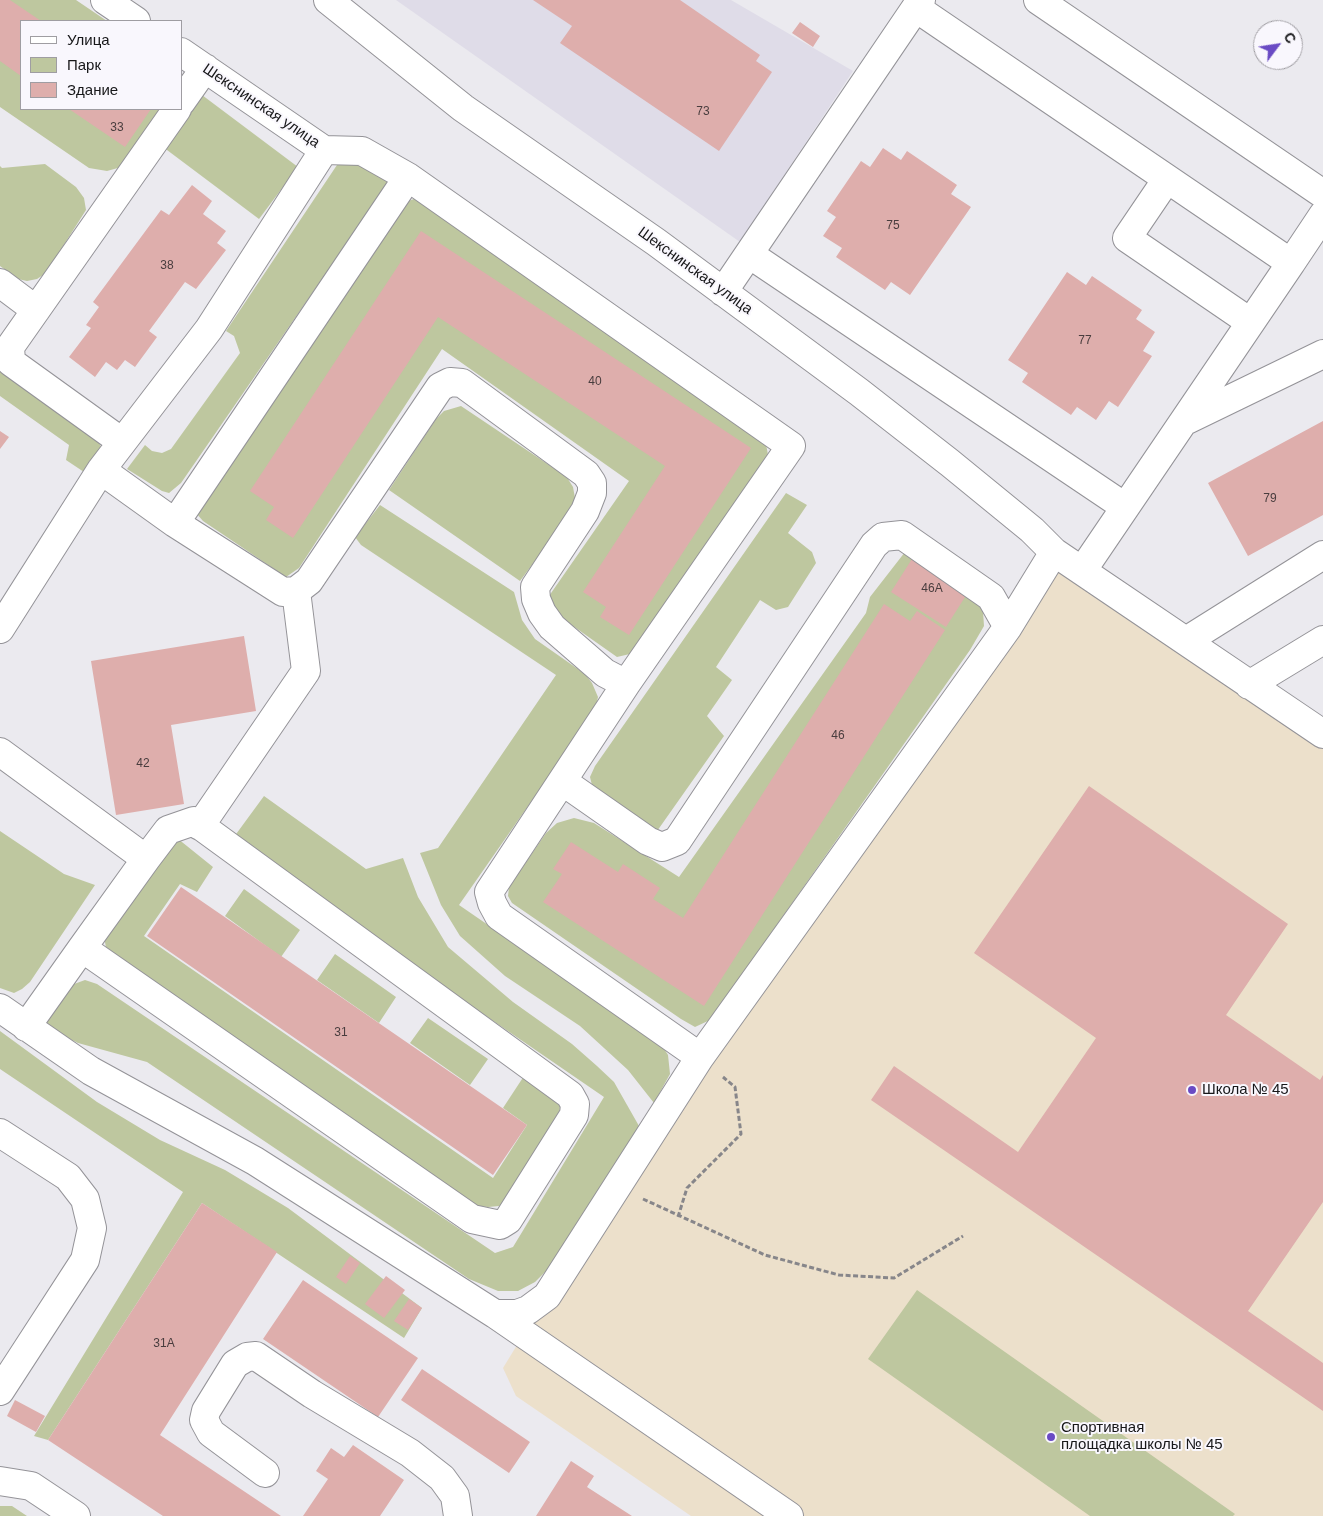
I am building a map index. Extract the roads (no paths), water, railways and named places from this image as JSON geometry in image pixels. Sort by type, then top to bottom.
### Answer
[{"type":"street","points":[[104,0],[134,20]]},
{"type":"street","name":"Шекснинская улица","points":[[328,0],[463,108],[723,292],[859,392],[1032,530],[1054,552],[1323,734]]},
{"type":"street","points":[[1038,0],[1323,194]]},
{"type":"street","points":[[723,292],[918,4],[1167,179],[1291,263]]},
{"type":"street","name":"Шекснинская улица","points":[[182,53],[324,150],[362,151],[408,177],[791,446],[626,684]]},
{"type":"street","points":[[182,101],[205,68]]},
{"type":"street","points":[[122,442],[11,362],[10,347],[176,110]]},
{"type":"street","points":[[0,629],[101,470],[122,442],[134,430],[209,329],[324,150]]},
{"type":"street","points":[[176,522],[408,177]]},
{"type":"street","points":[[1167,179],[1127,238],[1250,322]]},
{"type":"street","points":[[1082,571],[1323,215]]},
{"type":"street","points":[[749,254],[1125,507]]},
{"type":"street","points":[[0,283],[36,310]]},
{"type":"street","points":[[1183,422],[1323,354]]},
{"type":"street","points":[[101,470],[176,522],[284,592],[296,591],[310,581],[440,387],[450,382],[462,383],[586,474],[592,483],[592,493],[585,511],[535,587],[536,599],[542,613],[552,627],[605,673],[626,684],[493,884],[490,892],[492,903],[499,916],[700,1057]]},
{"type":"street","points":[[562,781],[648,841],[662,847],[677,841],[874,545],[883,537],[902,535],[982,592],[990,598],[1008,627]]},
{"type":"street","points":[[495,1314],[517,1314],[528,1310],[546,1296],[700,1057],[1008,627],[1054,552]]},
{"type":"street","points":[[1186,641],[1323,555]]},
{"type":"street","points":[[200,826],[306,671],[296,591]]},
{"type":"street","points":[[1249,684],[1323,640]]},
{"type":"street","points":[[0,752],[146,858]]},
{"type":"street","points":[[26,1027],[82,948],[146,858],[168,830],[194,821],[570,1095],[575,1104],[574,1115],[508,1220],[500,1225],[472,1219],[82,948]]},
{"type":"street","points":[[0,1008],[90,1071],[256,1161],[495,1314],[789,1516]]},
{"type":"street","points":[[0,1133],[68,1178],[85,1199],[92,1228],[85,1260],[59,1304],[0,1391]]},
{"type":"street","points":[[265,1473],[211,1433],[204,1420],[206,1411],[235,1364],[247,1357],[256,1356],[312,1394],[410,1453],[442,1478],[455,1496],[458,1516]]},
{"type":"street","points":[[0,1481],[31,1486],[76,1516]]},
{"type":"place","name":"Школа № 45","points":[[1192,1090]]},
{"type":"place","name":"Спортивная площадка школы № 45","points":[[1051,1437]]}]
